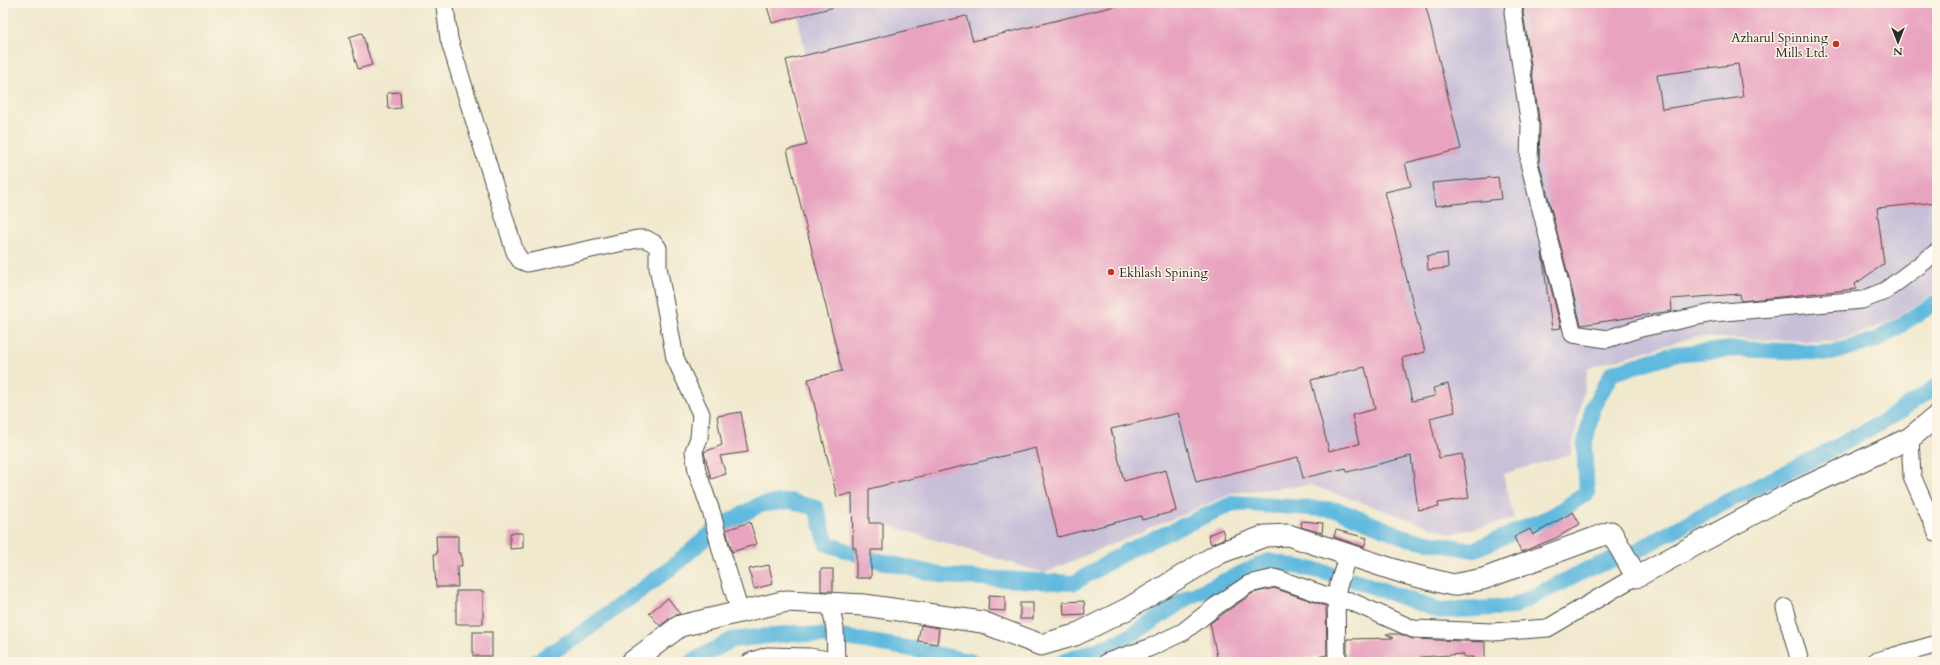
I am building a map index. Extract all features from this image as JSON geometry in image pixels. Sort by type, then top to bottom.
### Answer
[{"type":"street","points":[[446,3],[445,8],[449,39],[515,252],[520,260],[527,262],[637,239],[646,239],[655,244],[658,248],[658,267],[675,358],[701,414],[699,438],[694,451],[697,471],[712,514],[721,550],[740,612]]},
{"type":"street","points":[[1514,3],[1513,13],[1530,126],[1529,163],[1573,334],[1607,339],[1641,328],[1713,314],[1862,300],[1885,291],[1937,252]]},
{"type":"street","points":[[1107,662],[1149,648],[1183,632],[1216,606],[1249,584],[1275,578],[1350,601],[1413,629],[1493,632],[1548,628],[1636,576],[1786,496],[1910,438],[1937,416]]},
{"type":"street","points":[[1910,438],[1912,476],[1937,533]]},
{"type":"street","points":[[632,662],[680,626],[787,601],[864,605],[982,622],[1041,645],[1075,635],[1127,609],[1220,553],[1265,536],[1288,535],[1404,573],[1453,585],[1483,579],[1610,532],[1636,576]]},
{"type":"street","points":[[1337,662],[1336,596],[1348,554]]},
{"type":"street","points":[[750,662],[767,656],[810,657],[837,660],[835,629],[830,603]]},
{"type":"street","points":[[1785,608],[1800,662]]},
{"type":"street","points":[[1874,662],[1937,644]]},
{"type":"shaded area","points":[[795,3],[1937,3],[1937,291],[1886,324],[1835,342],[1694,337],[1588,368],[1571,454],[1503,474],[1514,519],[1451,534],[1311,485],[1233,493],[1044,573],[848,513],[825,152]]},
{"type":"building","points":[[766,3],[834,3],[834,7],[772,23]]},
{"type":"building","name":"Ekhlash Spining","points":[[1127,3],[1425,3],[1461,149],[1405,163],[1411,186],[1385,192],[1425,352],[1402,358],[1412,401],[1435,396],[1433,388],[1448,384],[1455,412],[1430,418],[1439,458],[1462,454],[1469,498],[1438,503],[1439,507],[1418,510],[1411,456],[1347,472],[1346,468],[1303,478],[1298,457],[1196,482],[1178,413],[1111,429],[1124,481],[1166,470],[1176,511],[1142,520],[1141,516],[1058,537],[1036,448],[869,489],[869,523],[883,523],[883,550],[871,550],[871,578],[856,578],[856,548],[853,548],[852,493],[837,497],[808,379],[842,371],[787,150],[807,145],[786,60],[966,16],[973,41]],"holes":[[[1365,367],[1375,409],[1352,415],[1359,444],[1329,451],[1311,380]]]},
{"type":"building","points":[[1524,3],[1937,3],[1937,202],[1877,208],[1884,264],[1855,284],[1856,289],[1741,301],[1740,294],[1671,299],[1672,311],[1581,325],[1539,162],[1540,125],[1523,13]],"holes":[[[1738,64],[1743,97],[1662,109],[1657,75]]]},
{"type":"building","points":[[362,33],[372,65],[358,69],[349,37]]},
{"type":"building","points":[[400,92],[401,108],[388,109],[387,93]]},
{"type":"building","points":[[1498,177],[1501,199],[1435,206],[1432,183]]},
{"type":"building","points":[[1542,252],[1561,328],[1552,329]]},
{"type":"building","points":[[1447,253],[1448,268],[1428,270],[1427,256]]},
{"type":"building","points":[[741,412],[748,452],[720,456],[726,474],[711,479],[704,452],[722,445],[717,416]]},
{"type":"building","points":[[1573,512],[1580,524],[1556,538],[1521,552],[1514,537],[1530,529],[1533,535]]},
{"type":"building","points":[[1302,521],[1323,523],[1322,533],[1301,527]]},
{"type":"building","points":[[750,522],[757,544],[732,552],[726,530]]},
{"type":"building","points":[[1222,529],[1225,538],[1211,544],[1208,535]]},
{"type":"building","points":[[1336,530],[1367,538],[1364,547],[1334,537]]},
{"type":"building","points":[[510,533],[523,533],[523,548],[510,549]]},
{"type":"building","points":[[436,536],[458,536],[458,553],[461,553],[462,566],[457,566],[458,587],[436,587],[434,554],[437,554]]},
{"type":"building","points":[[769,565],[773,584],[754,589],[749,569]]},
{"type":"building","points":[[821,569],[833,569],[833,591],[821,591]]},
{"type":"building","points":[[1274,588],[1326,606],[1327,655],[1290,662],[1218,662],[1210,623],[1253,593]]},
{"type":"building","points":[[456,591],[483,591],[483,624],[456,624]]},
{"type":"building","points":[[989,595],[1005,596],[1005,611],[988,610]]},
{"type":"building","points":[[668,598],[680,614],[673,616],[660,626],[649,613]]},
{"type":"building","points":[[1084,601],[1085,614],[1064,615],[1063,602]]},
{"type":"building","points":[[1020,603],[1033,603],[1033,619],[1020,619]]},
{"type":"building","points":[[921,625],[939,628],[937,644],[918,641]]},
{"type":"building","points":[[473,632],[492,632],[492,656],[473,656]]},
{"type":"building","points":[[1386,634],[1400,634],[1413,639],[1485,642],[1485,662],[1473,662],[1473,657],[1464,657],[1464,654],[1421,657],[1421,662],[1347,662],[1347,639],[1394,638]]},
{"type":"waterway","points":[[536,662],[579,635],[671,568],[716,529],[759,505],[789,501],[816,508],[827,544],[872,559],[944,576],[1074,583],[1129,550],[1234,503],[1338,510],[1407,538],[1473,550],[1554,515],[1587,493],[1584,447],[1593,407],[1612,373],[1674,354],[1735,349],[1831,353],[1877,340],[1937,302]]},
{"type":"waterway","points":[[1063,662],[1124,640],[1187,598],[1268,561],[1319,571],[1357,581],[1440,611],[1512,607],[1588,569],[1636,551],[1726,502],[1819,456],[1881,423],[1937,386]]},
{"type":"waterway","points":[[691,662],[732,640],[794,633],[847,638],[912,649],[974,662]]},
{"type":"place","name":"Azharul Spinning Mills Ltd.","points":[[1836,44]]},
{"type":"place","name":"Ekhlash Spining","points":[[1111,272]]}]
